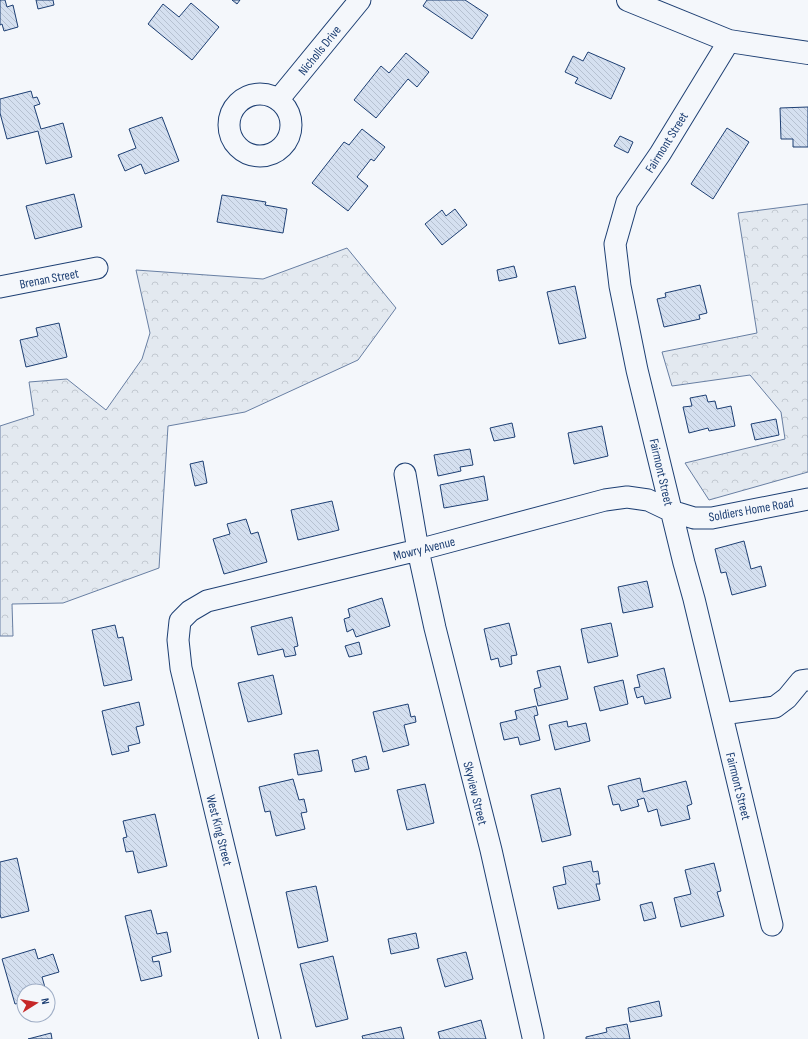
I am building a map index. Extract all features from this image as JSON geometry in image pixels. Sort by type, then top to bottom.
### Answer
[{"type":"main road","points":[[628,0],[728,41],[808,53]]},
{"type":"street","name":"Nicholls Drive","points":[[278,100],[360,0]]},
{"type":"street","name":"Fairmont Street","points":[[728,41],[660,154],[627,202],[615,244],[620,286],[634,355],[772,925]]},
{"type":"street","name":"Brenan Street","points":[[0,287],[97,268]]},
{"type":"street","name":"Skyview Street","points":[[405,474],[418,550],[435,628],[490,850],[533,1037]]},
{"type":"street","name":"Mowry Avenue","points":[[181,620],[190,611],[208,602],[418,550],[605,500],[627,498],[648,500],[671,511]]},
{"type":"street","name":"Soldiers Home Road","points":[[671,511],[694,518],[712,518],[808,499]]},
{"type":"street","name":"West King Street","points":[[181,620],[178,640],[181,668],[270,1039]]},
{"type":"street","points":[[722,714],[775,706],[787,698],[801,681],[808,680]]},
{"type":"green space","points":[[808,204],[808,472],[709,500],[685,463],[785,439],[781,412],[750,375],[672,386],[662,352],[757,333],[738,213]]},
{"type":"green space","points":[[347,248],[396,308],[358,360],[245,412],[168,426],[159,568],[63,603],[12,604],[13,636],[0,636],[0,426],[34,415],[29,382],[67,379],[106,410],[142,359],[150,333],[136,270],[263,279]]},
{"type":"building","points":[[0,0],[5,0],[7,7],[13,5],[18,27],[4,31],[2,24],[0,25]]},
{"type":"building","points":[[36,0],[53,0],[54,5],[38,9]]},
{"type":"building","points":[[232,0],[240,0],[237,4]]},
{"type":"building","points":[[427,0],[465,0],[488,15],[472,39],[423,6]]},
{"type":"building","points":[[191,3],[219,27],[192,60],[148,24],[163,4],[179,17]]},
{"type":"building","points":[[588,52],[625,68],[611,99],[575,83],[578,78],[565,72],[573,56],[583,61]]},
{"type":"building","points":[[406,53],[429,72],[417,87],[408,79],[376,118],[354,100],[381,66],[389,73]]},
{"type":"building","points":[[31,91],[33,98],[37,97],[40,104],[34,106],[41,129],[63,123],[72,157],[46,164],[38,131],[7,139],[0,113],[0,99]]},
{"type":"building","points":[[808,107],[808,147],[793,147],[793,139],[781,139],[780,108]]},
{"type":"building","points":[[162,117],[179,161],[145,174],[141,164],[125,171],[118,155],[136,148],[129,129]]},
{"type":"building","points":[[727,128],[749,142],[713,199],[691,184]]},
{"type":"building","points":[[362,129],[385,147],[374,161],[371,159],[357,177],[368,186],[348,211],[312,183],[344,142],[349,145]]},
{"type":"building","points":[[620,136],[633,142],[628,153],[614,146]]},
{"type":"building","points":[[74,194],[82,227],[35,239],[26,206]]},
{"type":"building","points":[[222,195],[266,202],[265,205],[287,209],[283,233],[217,222]]},
{"type":"building","points":[[455,209],[467,225],[442,245],[425,224],[442,210],[446,216]]},
{"type":"building","points":[[514,266],[517,277],[499,281],[497,270]]},
{"type":"building","points":[[700,285],[707,313],[699,315],[700,319],[664,327],[657,299],[666,297],[665,293]]},
{"type":"building","points":[[575,286],[586,338],[559,344],[547,292]]},
{"type":"building","points":[[59,323],[67,357],[26,367],[20,340],[38,336],[36,328]]},
{"type":"building","points":[[706,395],[708,402],[715,401],[717,409],[731,406],[735,426],[709,431],[708,428],[689,433],[683,407],[692,406],[690,398]]},
{"type":"building","points":[[776,419],[779,435],[755,440],[751,424]]},
{"type":"building","points":[[512,423],[515,437],[494,441],[490,428]]},
{"type":"building","points":[[602,426],[608,456],[574,464],[568,433]]},
{"type":"building","points":[[470,449],[473,465],[460,467],[461,471],[438,476],[434,455]]},
{"type":"building","points":[[203,461],[207,483],[195,486],[190,464]]},
{"type":"building","points":[[484,476],[488,500],[444,508],[440,485]]},
{"type":"building","points":[[332,501],[339,530],[298,540],[291,510]]},
{"type":"building","points":[[246,519],[251,534],[258,532],[267,562],[224,574],[213,539],[230,534],[227,524]]},
{"type":"building","points":[[744,541],[751,569],[761,566],[766,586],[732,595],[726,572],[721,573],[715,549]]},
{"type":"building","points":[[647,581],[653,607],[623,613],[618,587]]},
{"type":"building","points":[[382,598],[390,626],[356,637],[353,629],[347,632],[344,619],[350,617],[348,609]]},
{"type":"building","points":[[292,617],[298,646],[294,647],[296,655],[285,657],[283,649],[258,655],[251,627]]},
{"type":"building","points":[[509,623],[517,655],[511,656],[512,664],[500,667],[498,658],[491,660],[484,629]]},
{"type":"building","points":[[611,623],[618,656],[588,663],[581,629]]},
{"type":"building","points":[[115,625],[118,638],[123,637],[132,680],[104,686],[92,630]]},
{"type":"building","points":[[359,642],[362,654],[349,657],[345,646]]},
{"type":"building","points":[[560,666],[568,699],[538,706],[534,689],[541,687],[537,671]]},
{"type":"building","points":[[664,668],[671,698],[645,704],[643,696],[637,698],[634,688],[640,687],[637,675]]},
{"type":"building","points":[[273,675],[282,714],[248,722],[238,683]]},
{"type":"building","points":[[623,680],[628,704],[600,711],[594,687]]},
{"type":"building","points":[[139,702],[144,725],[136,727],[140,743],[128,746],[129,751],[112,755],[102,711]]},
{"type":"building","points":[[408,704],[411,717],[415,716],[416,722],[404,725],[409,745],[383,752],[373,712]]},
{"type":"building","points":[[536,706],[538,715],[534,716],[540,740],[520,745],[518,737],[504,740],[500,723],[517,719],[515,711]]},
{"type":"building","points":[[567,721],[568,727],[586,723],[590,741],[555,750],[549,725]]},
{"type":"building","points":[[318,750],[322,771],[298,775],[294,754]]},
{"type":"building","points":[[366,756],[369,769],[355,772],[352,760]]},
{"type":"building","points":[[640,778],[643,792],[686,781],[692,804],[687,806],[690,819],[661,826],[657,809],[648,812],[644,798],[637,800],[639,806],[621,811],[619,804],[613,805],[608,786]]},
{"type":"building","points":[[293,779],[299,800],[304,799],[307,812],[301,813],[305,829],[276,836],[270,811],[265,812],[259,787]]},
{"type":"building","points":[[425,784],[434,823],[407,830],[397,790]]},
{"type":"building","points":[[560,788],[571,835],[542,842],[531,795]]},
{"type":"building","points":[[155,814],[167,866],[138,873],[133,851],[126,852],[123,838],[127,837],[123,821]]},
{"type":"building","points":[[17,858],[29,911],[1,918],[0,862]]},
{"type":"building","points":[[591,861],[593,872],[598,871],[600,884],[596,884],[600,900],[558,909],[553,887],[566,884],[563,867]]},
{"type":"building","points":[[714,863],[721,891],[717,892],[724,916],[681,927],[674,898],[691,894],[685,870]]},
{"type":"building","points":[[316,886],[328,941],[298,948],[286,892]]},
{"type":"building","points":[[652,902],[656,918],[644,921],[640,905]]},
{"type":"building","points":[[151,910],[157,934],[167,932],[171,952],[152,957],[153,962],[159,961],[162,976],[141,981],[125,916]]},
{"type":"building","points":[[416,933],[419,948],[391,954],[388,939]]},
{"type":"building","points":[[35,949],[38,959],[53,954],[59,972],[42,977],[44,983],[16,983],[15,1004],[2,959]]},
{"type":"building","points":[[466,952],[473,979],[445,987],[437,959]]},
{"type":"building","points":[[333,956],[348,1019],[316,1027],[300,964]]},
{"type":"building","points":[[659,1001],[662,1016],[630,1022],[628,1008]]},
{"type":"building","points":[[481,1020],[486,1039],[440,1039],[438,1032]]},
{"type":"building","points":[[627,1024],[630,1039],[586,1039],[586,1037],[607,1032],[606,1028]]},
{"type":"building","points":[[401,1027],[404,1039],[363,1039],[362,1036]]},
{"type":"building","points":[[51,1033],[52,1039],[28,1039]]}]
